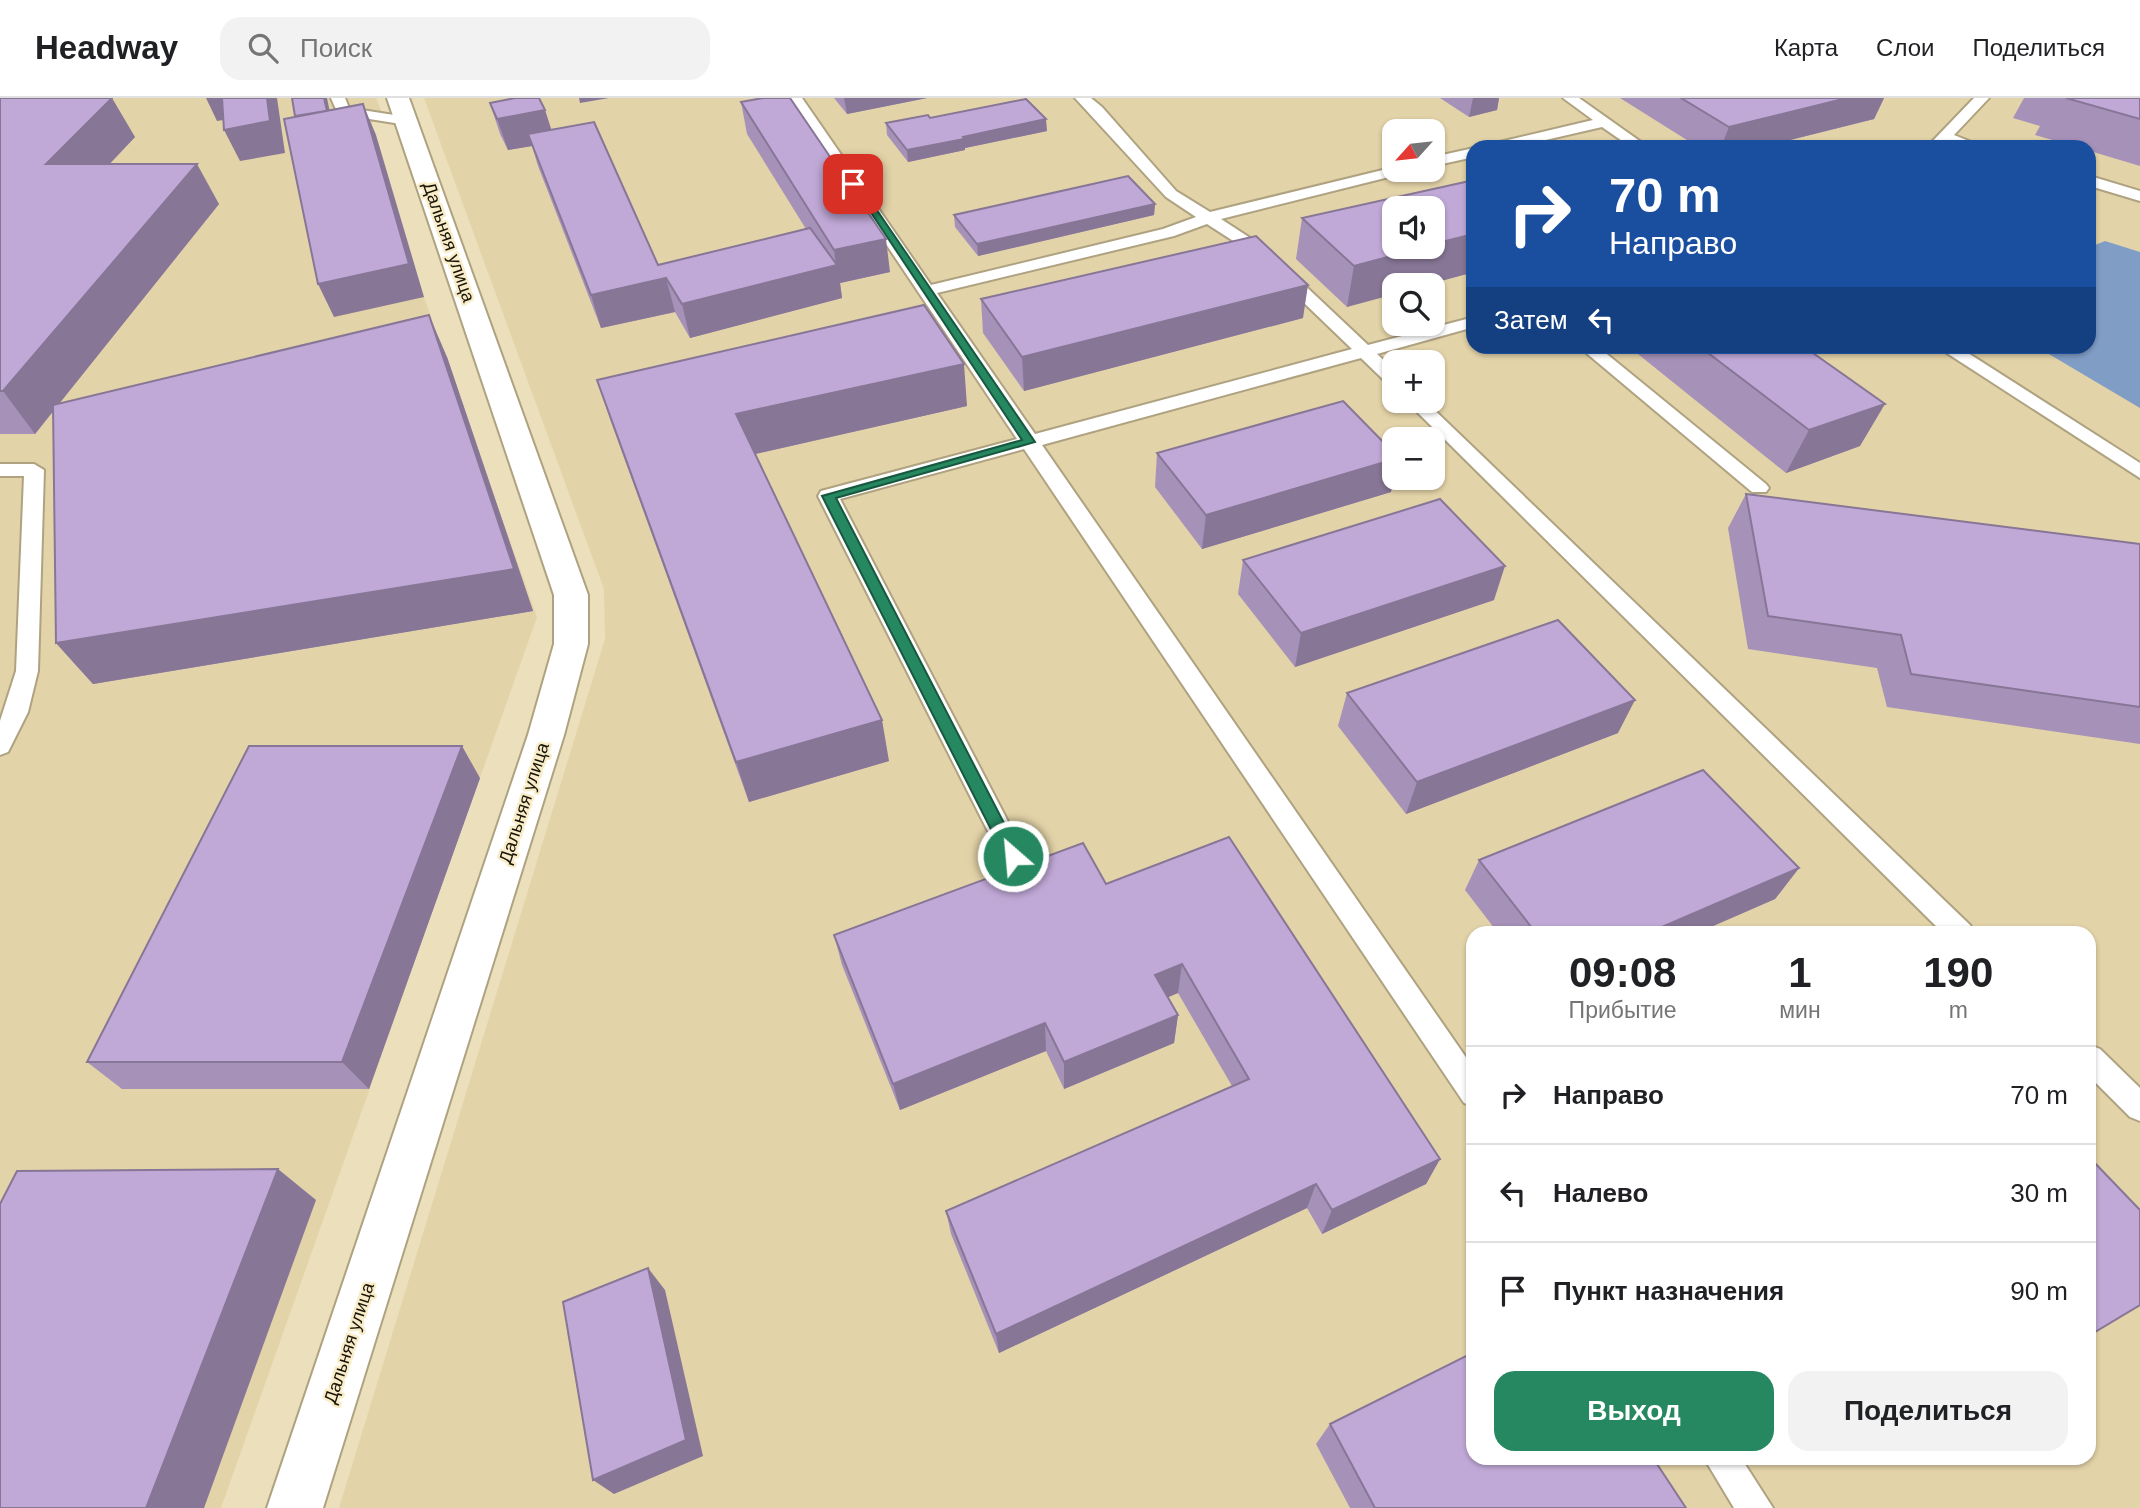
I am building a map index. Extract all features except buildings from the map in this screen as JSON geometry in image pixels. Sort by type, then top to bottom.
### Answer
[{"type":"street","name":"Дальняя улица","points":[[295,1508],[546,735],[570,644],[571,595],[402,109]]},
{"type":"lane","points":[[338,98],[343,111],[353,114],[402,109]]},
{"type":"lane","points":[[795,98],[1466,1082]]},
{"type":"lane","points":[[1082,98],[1097,110],[1171,194],[1258,250],[1382,368]]},
{"type":"lane","points":[[1570,98],[1631,140]]},
{"type":"lane","points":[[1944,140],[1982,98]]},
{"type":"lane","points":[[1526,140],[1604,122]]},
{"type":"lane","points":[[1446,159],[1466,154]]},
{"type":"lane","points":[[926,291],[1168,233],[1237,208],[1382,174]]},
{"type":"lane","points":[[2096,183],[2140,196]]},
{"type":"lane","points":[[2096,198],[2120,190]]},
{"type":"lane","points":[[1013,856],[828,496],[1466,323]]},
{"type":"lane","points":[[1596,354],[1759,488]]},
{"type":"lane","points":[[1956,354],[2140,472]]},
{"type":"lane","points":[[1427,413],[1954,926]]},
{"type":"lane","points":[[0,470],[34,470],[27,671],[16,712],[0,746]]},
{"type":"lane","points":[[2096,1064],[2140,1107]]},
{"type":"lane","points":[[1726,1465],[1755,1508]]},
{"type":"shaded area","points":[[0,98],[376,98],[381,110],[371,125],[424,297],[537,617],[221,1508],[0,1508]]},
{"type":"shaded area","points":[[424,98],[2140,98],[2140,1508],[339,1508],[605,639],[604,589]]},
{"type":"water","points":[[2105,241],[2140,252],[2140,408],[2049,354],[2096,354],[2096,245]]},
{"type":"route","points":[[853,184],[1029,442],[828,496],[1013,856]]}]
